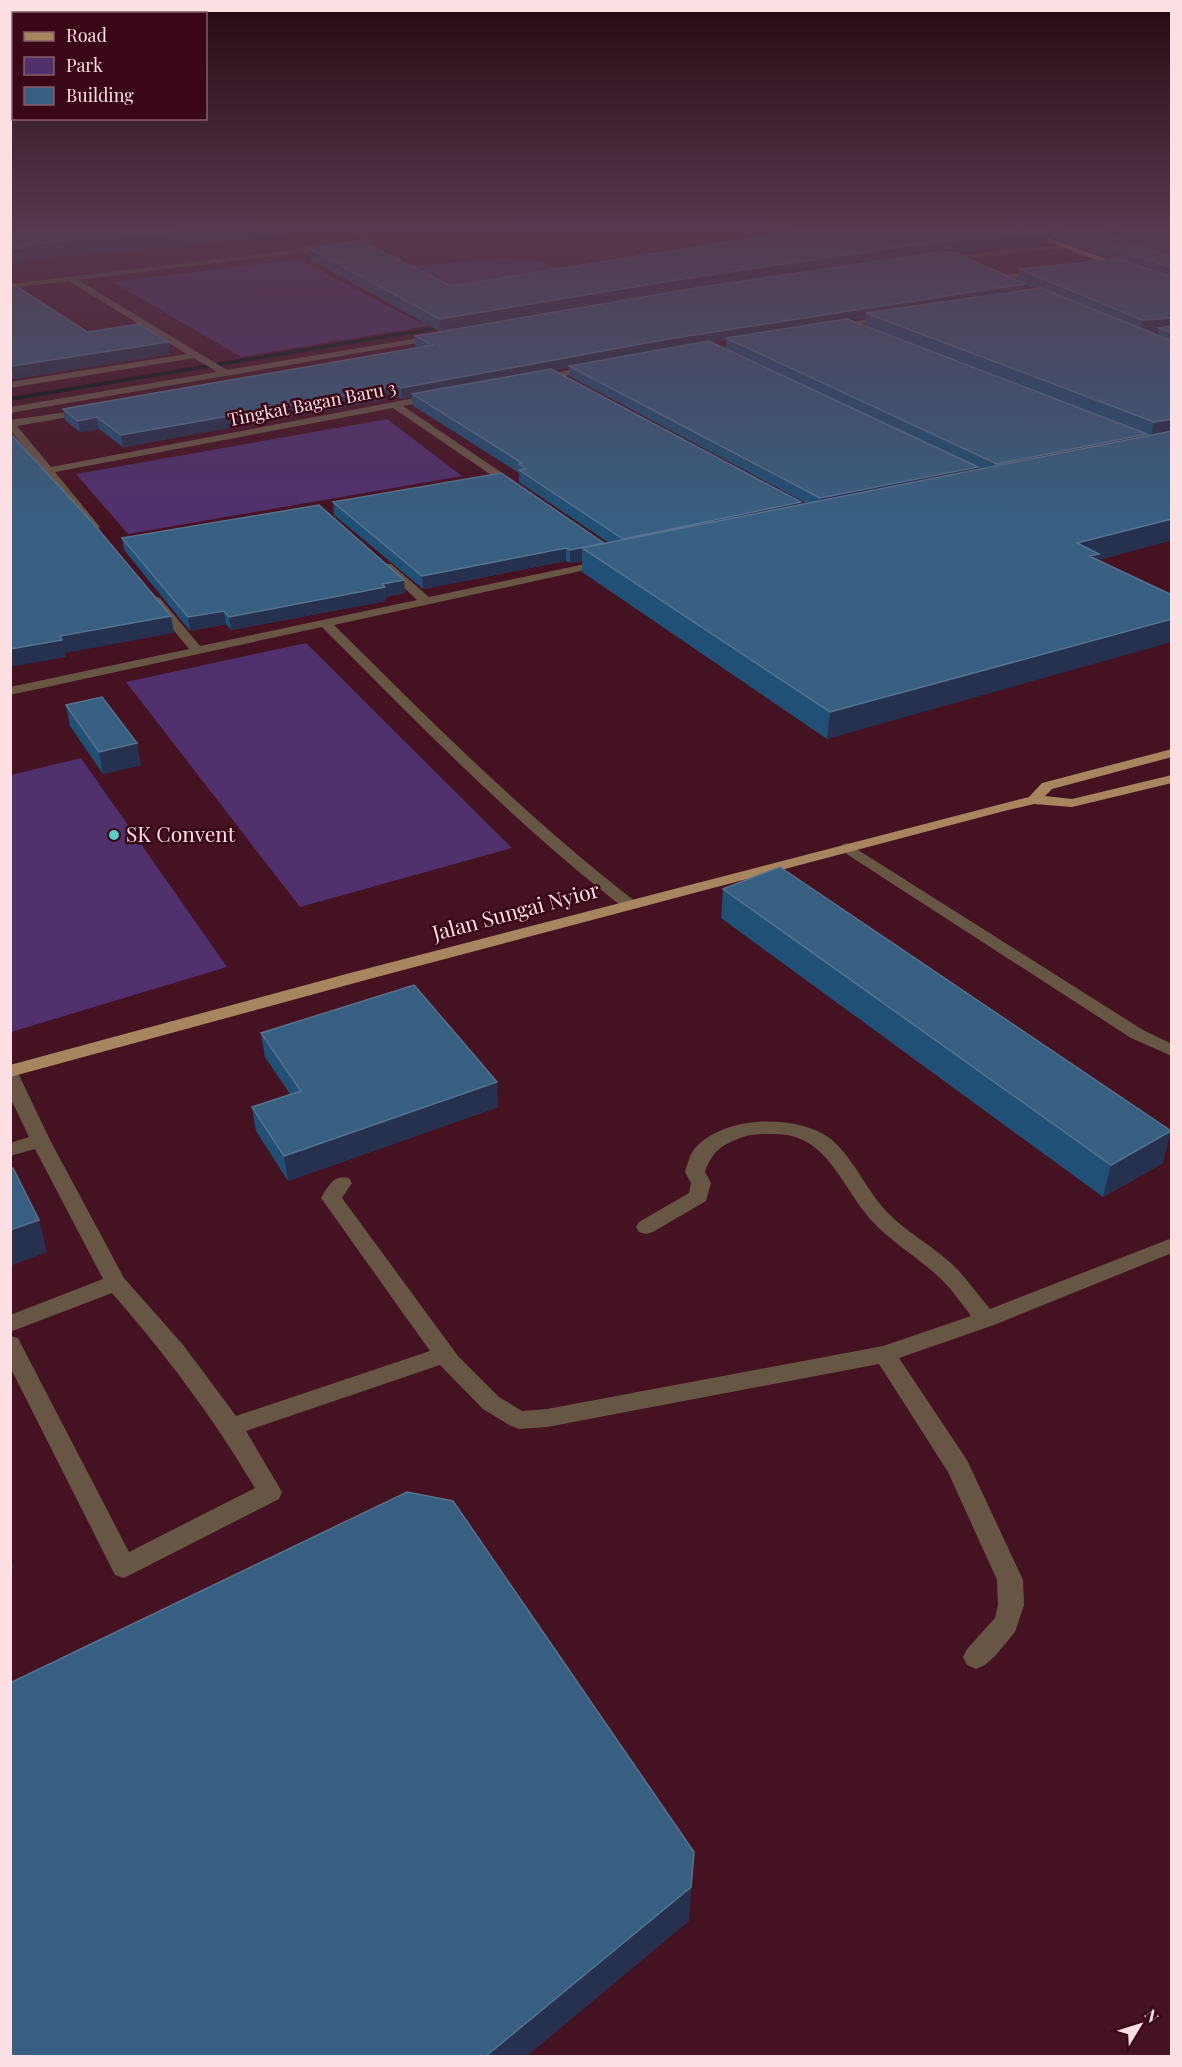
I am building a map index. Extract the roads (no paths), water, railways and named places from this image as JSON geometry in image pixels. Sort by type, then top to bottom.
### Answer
[{"type":"main road","name":"Jalan Sungai Nyior","points":[[1034,800],[1047,786],[1172,753]]},
{"type":"main road","name":"Jalan Sungai Nyior","points":[[10,1073],[356,977],[1034,800],[1072,803],[1172,779]]},
{"type":"street","points":[[147,325],[225,373]]},
{"type":"street","points":[[818,329],[839,325]]},
{"type":"street","points":[[851,325],[867,332]]},
{"type":"street","points":[[10,410],[445,336]]},
{"type":"street","points":[[10,385],[195,355]]},
{"type":"street","points":[[532,379],[599,367]]},
{"type":"street","points":[[555,375],[575,386]]},
{"type":"street","name":"Tingkat Bagan Baru 3","points":[[49,470],[452,394]]},
{"type":"street","points":[[395,405],[525,493]]},
{"type":"street","points":[[92,410],[11,424],[103,536]]},
{"type":"street","points":[[376,557],[426,601]]},
{"type":"street","points":[[10,691],[621,559]]},
{"type":"street","points":[[145,588],[197,650]]},
{"type":"street","points":[[325,623],[482,778],[581,870],[630,905]]},
{"type":"street","points":[[847,848],[1137,1034],[1172,1051]]},
{"type":"street","points":[[10,1073],[40,1140],[116,1282],[176,1352],[231,1427],[270,1492],[124,1567],[10,1344]]},
{"type":"street","points":[[646,1227],[699,1196],[701,1183],[695,1172],[701,1154],[718,1139],[746,1129],[786,1127],[820,1140],[837,1155],[849,1177],[880,1216],[950,1275],[986,1319]]},
{"type":"street","points":[[10,1150],[40,1140]]},
{"type":"street","points":[[342,1183],[330,1198],[444,1355],[491,1402],[519,1420],[547,1418],[885,1354],[986,1319],[1172,1245]]},
{"type":"street","points":[[10,1324],[116,1282]]},
{"type":"street","points":[[885,1354],[958,1467],[1010,1580],[1013,1600],[1010,1618],[998,1637],[976,1657]]},
{"type":"street","points":[[231,1427],[444,1355]]},
{"type":"waterway","points":[[10,399],[451,326]]},
{"type":"place","name":"SK Convent","points":[[114,835]]}]
